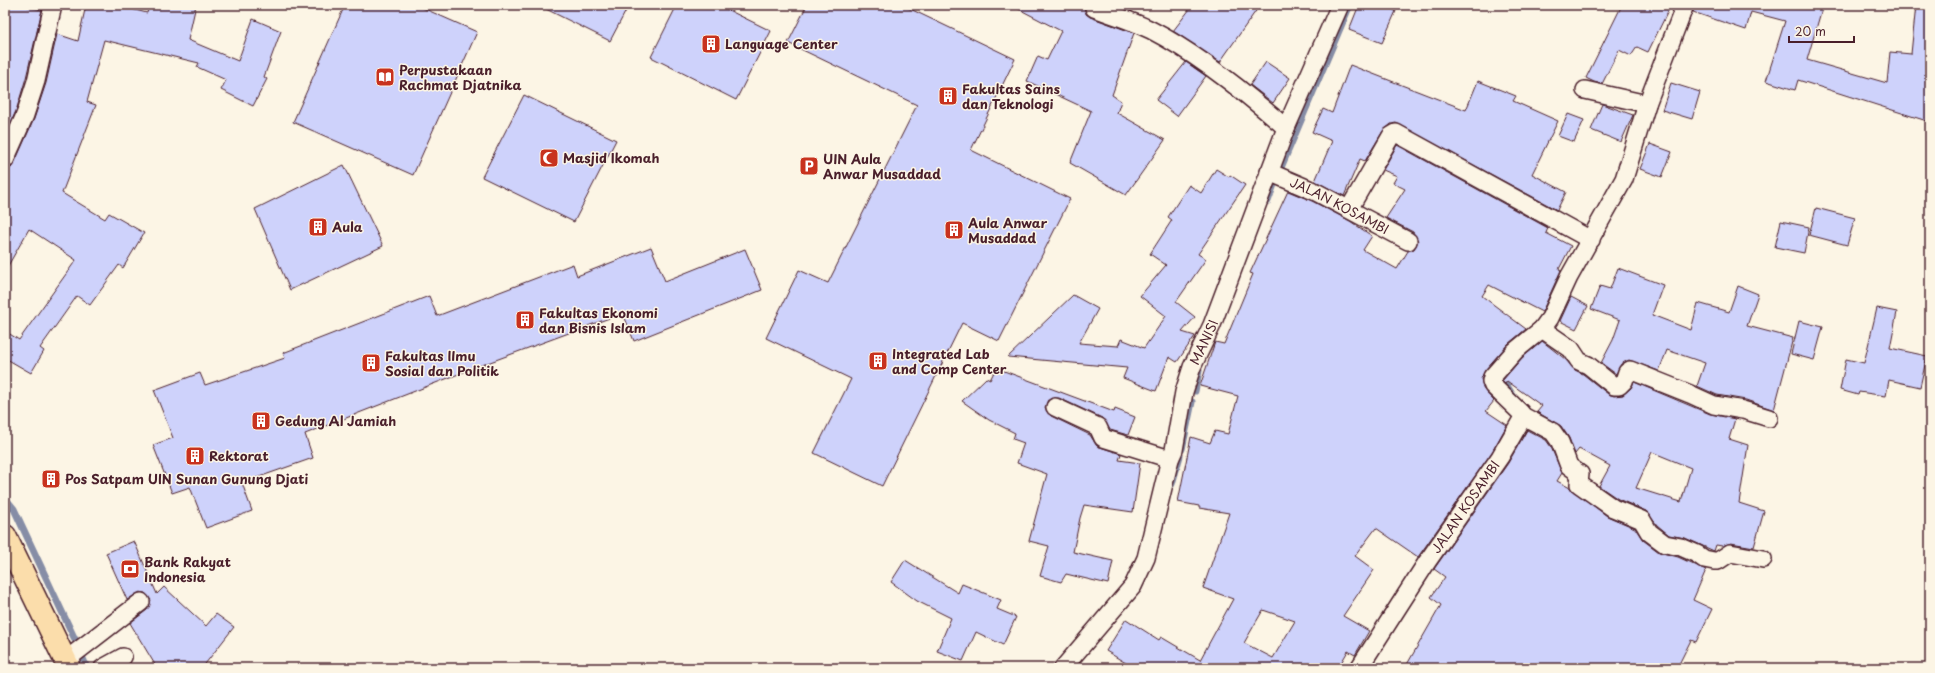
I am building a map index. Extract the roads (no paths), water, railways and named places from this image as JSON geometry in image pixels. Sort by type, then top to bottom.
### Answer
[{"type":"highway","points":[[5,536],[68,664]]},
{"type":"street","name":"MANISI","points":[[1063,668],[1133,586],[1146,558],[1170,459],[1174,450],[1184,392],[1192,367],[1212,325],[1286,128],[1340,5]]},
{"type":"street","points":[[1685,5],[1647,104],[1624,179],[1569,277],[1550,318],[1542,329],[1515,351],[1492,377],[1491,381],[1522,416],[1553,432],[1560,442],[1569,466],[1580,474],[1579,484],[1608,505],[1642,520],[1649,532],[1664,544],[1681,547],[1708,561],[1718,561],[1730,553],[1763,559]]},
{"type":"street","points":[[5,160],[25,116],[36,81],[51,6]]},
{"type":"street","points":[[1094,8],[1150,29],[1176,44],[1254,100],[1286,128]]},
{"type":"street","points":[[1585,90],[1647,104]]},
{"type":"street","points":[[1349,209],[1391,136],[1396,133],[1591,240]]},
{"type":"street","name":"JALAN KOSAMBI","points":[[1269,172],[1349,209],[1408,241]]},
{"type":"street","points":[[1542,329],[1571,349],[1579,362],[1588,365],[1614,386],[1619,386],[1624,381],[1627,372],[1630,370],[1714,405],[1743,410],[1769,418]]},
{"type":"street","points":[[1055,407],[1098,427],[1103,438],[1170,459]]},
{"type":"street","name":"JALAN KOSAMBI","points":[[1359,668],[1427,562],[1500,457],[1522,416]]},
{"type":"street","points":[[68,664],[141,602]]},
{"type":"street","points":[[103,668],[123,657]]},
{"type":"waterway","points":[[1280,170],[1350,5]]},
{"type":"waterway","points":[[1268,201],[1276,179]]},
{"type":"waterway","points":[[1505,370],[1501,376],[1515,399]]},
{"type":"waterway","points":[[1195,391],[1199,371]]},
{"type":"waterway","points":[[1182,449],[1192,402]]},
{"type":"waterway","points":[[1172,484],[1180,456]]},
{"type":"waterway","points":[[5,498],[14,509],[79,648]]},
{"type":"waterway","points":[[80,652],[87,668]]},
{"type":"place","name":"Language Center","points":[[711,44]]},
{"type":"place","name":"Perpustakaan Rachmat Djatnika","points":[[385,77]]},
{"type":"place","name":"Fakultas Sains dan Teknologi","points":[[948,96]]},
{"type":"place","name":"Masjid Ikomah","points":[[549,158]]},
{"type":"place","name":"UIN Aula Anwar Musaddad","points":[[809,166]]},
{"type":"place","name":"Aula","points":[[318,227]]},
{"type":"place","name":"Aula Anwar Musaddad","points":[[954,230]]},
{"type":"place","name":"Fakultas Ekonomi dan Bisnis Islam","points":[[525,320]]},
{"type":"place","name":"Integrated Lab and Comp Center","points":[[878,361]]},
{"type":"place","name":"Fakultas Ilmu Sosial dan Politik","points":[[371,363]]},
{"type":"place","name":"Gedung Al Jamiah","points":[[261,421]]},
{"type":"place","name":"Rektorat","points":[[195,456]]},
{"type":"place","name":"Pos Satpam UIN Sunan Gunung Djati","points":[[51,479]]},
{"type":"place","name":"Bank Rakyat Indonesia","points":[[130,569]]}]
